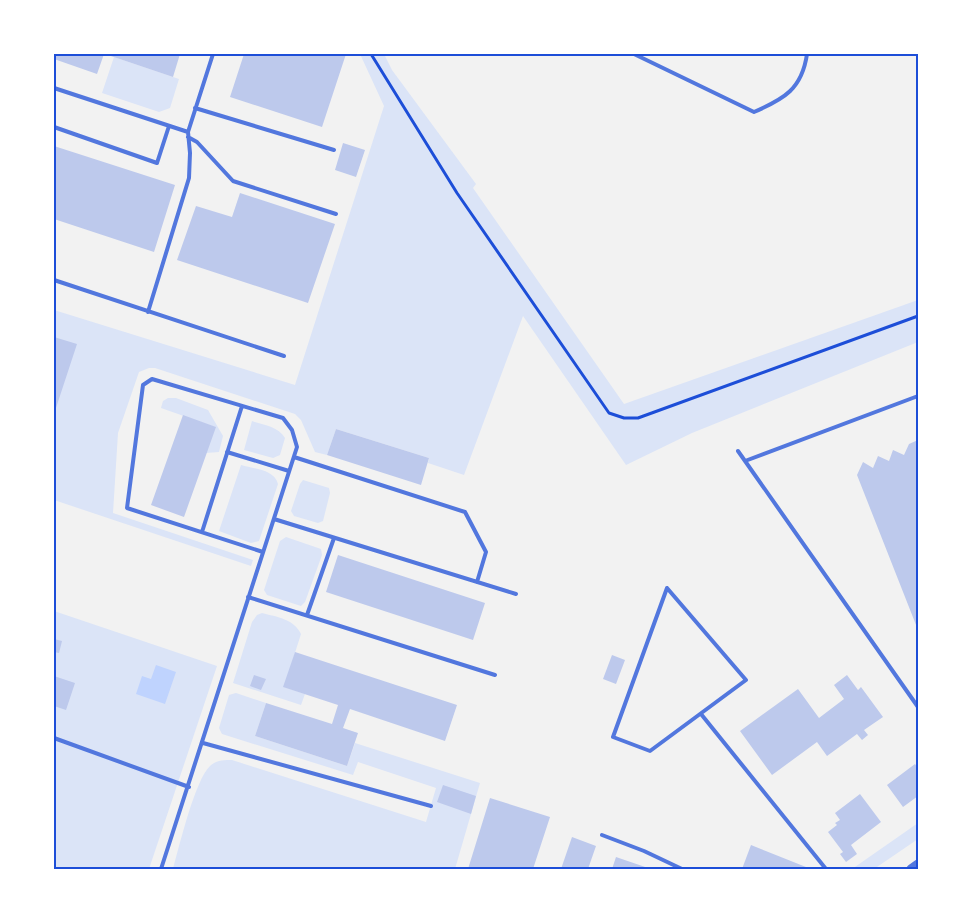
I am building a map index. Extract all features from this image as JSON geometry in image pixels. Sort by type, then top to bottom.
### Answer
[{"type":"lane","points":[[148,312],[189,178],[190,153],[188,132],[213,54]]},
{"type":"lane","points":[[634,54],[754,112],[782,100],[805,71],[807,54]]},
{"type":"lane","points":[[54,88],[188,132]]},
{"type":"lane","points":[[195,108],[334,150]]},
{"type":"lane","points":[[54,127],[156,163],[169,126]]},
{"type":"lane","points":[[188,138],[197,142],[233,182],[336,214]]},
{"type":"lane","points":[[54,280],[284,356]]},
{"type":"lane","points":[[161,869],[204,743],[248,596],[263,552],[274,519],[297,447],[292,430],[283,418],[152,379],[143,385],[127,508],[263,552]]},
{"type":"lane","points":[[745,461],[918,396]]},
{"type":"lane","points":[[202,532],[242,406]]},
{"type":"lane","points":[[738,451],[918,707]]},
{"type":"lane","points":[[227,452],[289,471]]},
{"type":"lane","points":[[294,457],[465,512],[486,552],[477,582]]},
{"type":"lane","points":[[274,519],[516,594]]},
{"type":"lane","points":[[307,615],[334,538]]},
{"type":"lane","points":[[667,588],[746,680],[701,714],[650,751],[613,737],[667,588]]},
{"type":"lane","points":[[248,596],[495,675]]},
{"type":"lane","points":[[701,714],[826,869]]},
{"type":"lane","points":[[54,738],[189,787]]},
{"type":"lane","points":[[204,743],[431,806]]},
{"type":"lane","points":[[602,836],[644,851],[682,869]]},
{"type":"path","points":[[370,54],[457,193],[609,414],[624,418],[638,418],[918,316]]},
{"type":"shaded area","points":[[360,54],[384,54],[392,70],[476,184],[473,188],[624,404],[918,300],[918,342],[692,433],[626,465],[523,316],[464,475],[428,463],[429,458],[336,429],[327,455],[315,452],[301,420],[295,414],[155,368],[149,368],[139,372],[118,433],[113,513],[253,560],[251,566],[54,500],[54,310],[295,385],[384,106]]},
{"type":"shaded area","points":[[114,57],[179,79],[170,108],[159,112],[102,93]]},
{"type":"shaded area","points":[[168,398],[176,398],[208,410],[223,436],[219,452],[206,453],[215,427],[161,408],[163,401]]},
{"type":"shaded area","points":[[252,421],[270,426],[282,434],[285,438],[280,455],[273,458],[244,450]]},
{"type":"shaded area","points":[[241,465],[268,472],[276,479],[278,484],[259,541],[251,543],[219,531]]},
{"type":"shaded area","points":[[303,480],[329,488],[330,493],[323,521],[318,523],[294,516],[291,511]]},
{"type":"shaded area","points":[[286,537],[321,549],[322,555],[305,602],[301,606],[267,595],[264,590],[280,541]]},
{"type":"shaded area","points":[[54,611],[217,666],[149,869],[54,869]]},
{"type":"shaded area","points":[[262,613],[290,622],[301,634],[284,687],[305,694],[301,705],[233,683],[252,622],[257,615]]},
{"type":"shaded area","points":[[236,693],[266,703],[255,736],[347,766],[355,743],[480,783],[455,869],[173,869],[188,814],[199,785],[210,766],[220,761],[232,760],[426,822],[436,788],[358,762],[353,775],[222,734],[219,728],[229,695]]},
{"type":"shaded area","points":[[918,823],[918,839],[874,869],[852,869]]},
{"type":"water","points":[[156,665],[176,672],[165,704],[136,694],[142,676],[151,679]]},
{"type":"building","points":[[54,54],[104,54],[97,74],[54,59]]},
{"type":"building","points":[[105,54],[180,54],[173,77]]},
{"type":"building","points":[[244,54],[346,54],[322,127],[230,97]]},
{"type":"building","points":[[343,143],[365,150],[356,177],[335,170]]},
{"type":"building","points":[[54,146],[175,185],[154,252],[54,219]]},
{"type":"building","points":[[240,193],[335,224],[308,303],[177,260],[196,206],[232,217]]},
{"type":"building","points":[[54,337],[77,344],[54,414]]},
{"type":"building","points":[[183,415],[216,427],[184,517],[151,505]]},
{"type":"building","points":[[336,429],[429,458],[421,485],[327,455]]},
{"type":"building","points":[[918,440],[918,630],[857,475],[863,462],[873,468],[878,456],[889,461],[893,450],[904,455],[909,444]]},
{"type":"building","points":[[338,555],[485,603],[473,640],[326,592]]},
{"type":"building","points":[[54,639],[62,641],[59,653],[54,652]]},
{"type":"building","points":[[295,652],[457,705],[445,741],[350,709],[343,728],[358,733],[347,766],[255,736],[266,703],[332,724],[338,705],[283,687]]},
{"type":"building","points":[[612,655],[625,660],[616,684],[603,679]]},
{"type":"building","points":[[254,675],[266,679],[261,690],[250,686]]},
{"type":"building","points":[[847,675],[858,690],[861,687],[883,717],[864,730],[868,735],[862,740],[857,734],[827,756],[817,742],[772,775],[740,731],[798,689],[819,718],[844,699],[834,685]]},
{"type":"building","points":[[54,676],[75,683],[66,710],[54,706]]},
{"type":"building","points":[[915,764],[918,768],[918,796],[903,807],[887,785]]},
{"type":"building","points":[[443,785],[476,796],[471,814],[437,802]]},
{"type":"building","points":[[860,794],[881,822],[851,845],[857,854],[846,862],[840,854],[843,852],[828,832],[840,820],[835,813]]},
{"type":"building","points":[[490,798],[550,817],[533,869],[468,869]]},
{"type":"building","points":[[572,837],[596,846],[588,869],[561,869]]},
{"type":"building","points":[[751,845],[811,869],[742,869]]},
{"type":"building","points":[[616,857],[651,869],[612,869]]}]
